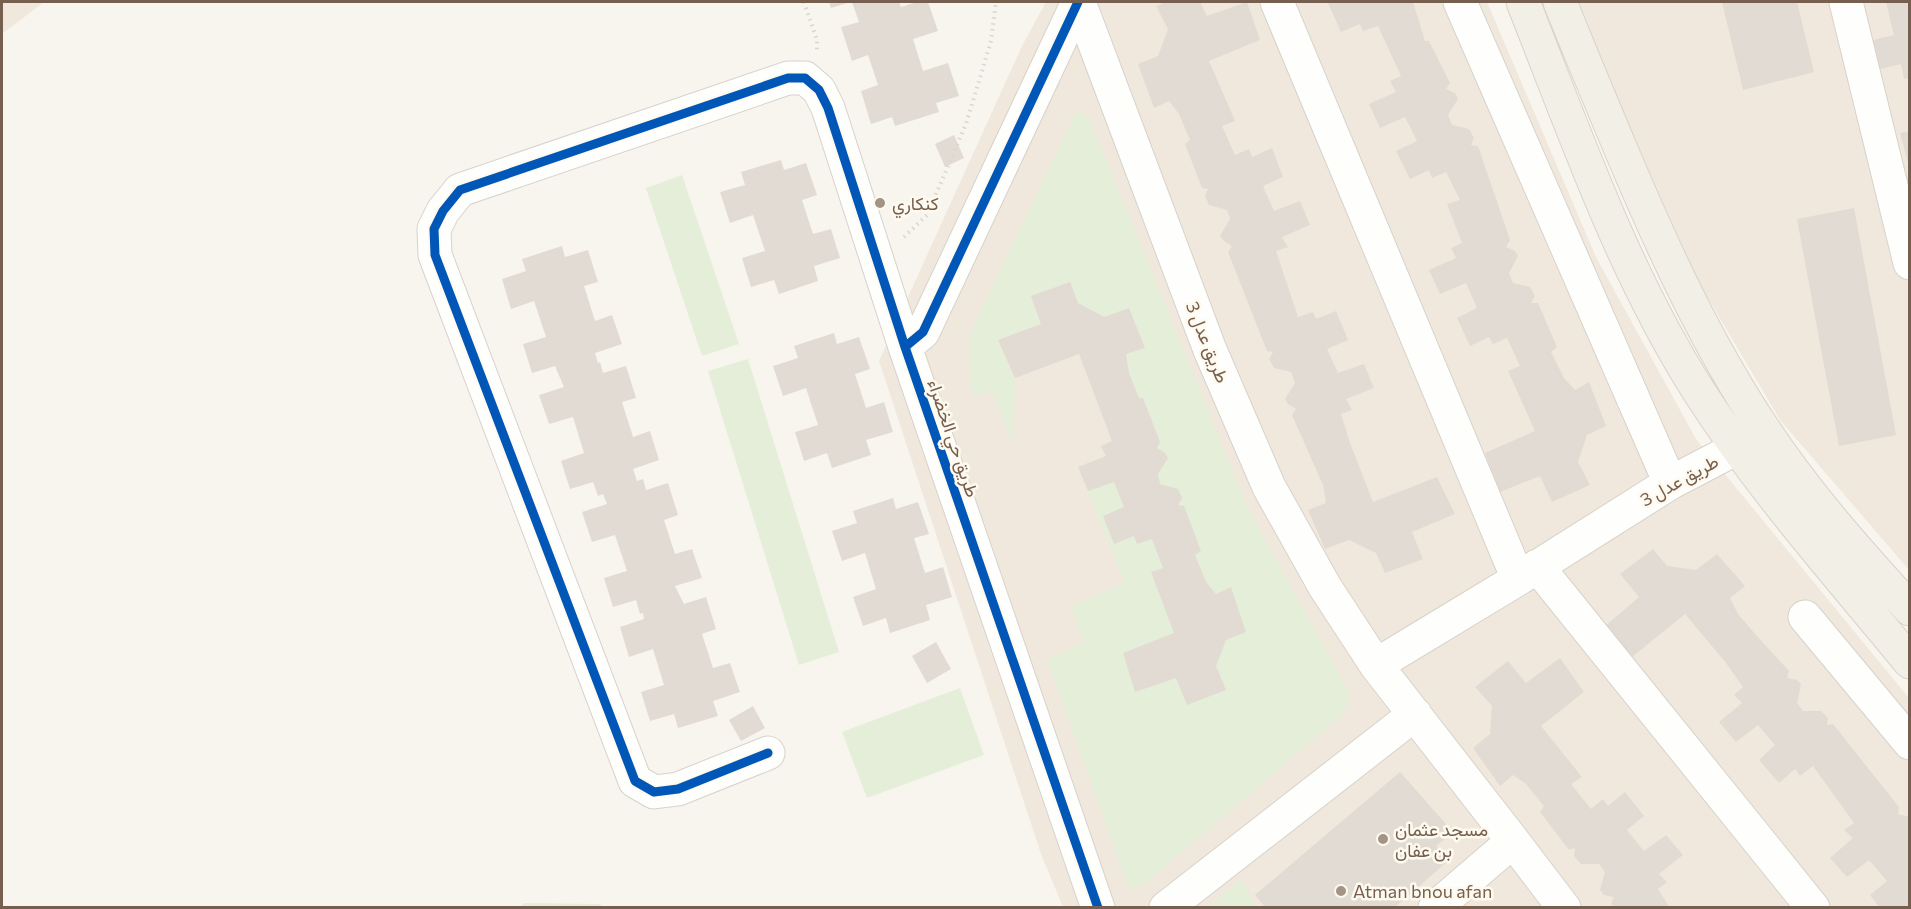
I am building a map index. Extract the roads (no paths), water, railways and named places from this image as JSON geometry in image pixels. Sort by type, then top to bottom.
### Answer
[{"type":"main road","points":[[1523,2],[1624,253],[1659,322],[1698,389],[1771,494],[1910,662]]},
{"type":"main road","points":[[1560,2],[1670,264],[1730,376],[1764,430],[1801,482],[1840,532],[1910,609]]},
{"type":"street","points":[[905,347],[923,332],[1078,2]]},
{"type":"street","name":"طريق عدل 3","points":[[1078,2],[1210,350],[1269,487],[1325,587],[1376,664],[1514,841]]},
{"type":"street","points":[[1277,2],[1528,573],[1813,908]]},
{"type":"street","points":[[1460,2],[1670,483]]},
{"type":"street","points":[[1846,2],[1905,221],[1910,263]]},
{"type":"street","name":"طريق حي الخضراء","points":[[768,753],[678,789],[654,792],[635,781],[435,255],[434,230],[442,211],[460,190],[789,78],[805,78],[819,90],[828,108],[905,347],[1098,908]]},
{"type":"street","name":"طريق عدل 3","points":[[1376,664],[1528,573],[1670,483],[1737,448]]},
{"type":"street","points":[[1804,617],[1910,743]]},
{"type":"street","points":[[1166,908],[1415,714]]},
{"type":"street","points":[[1435,908],[1514,841],[1564,908]]},
{"type":"place","name":"كنكاري","points":[[880,203]]},
{"type":"place","name":"مسجد عثمان بن عفان","points":[[1383,839]]},
{"type":"place","name":"Atman bnou afan","points":[[1341,891]]}]
